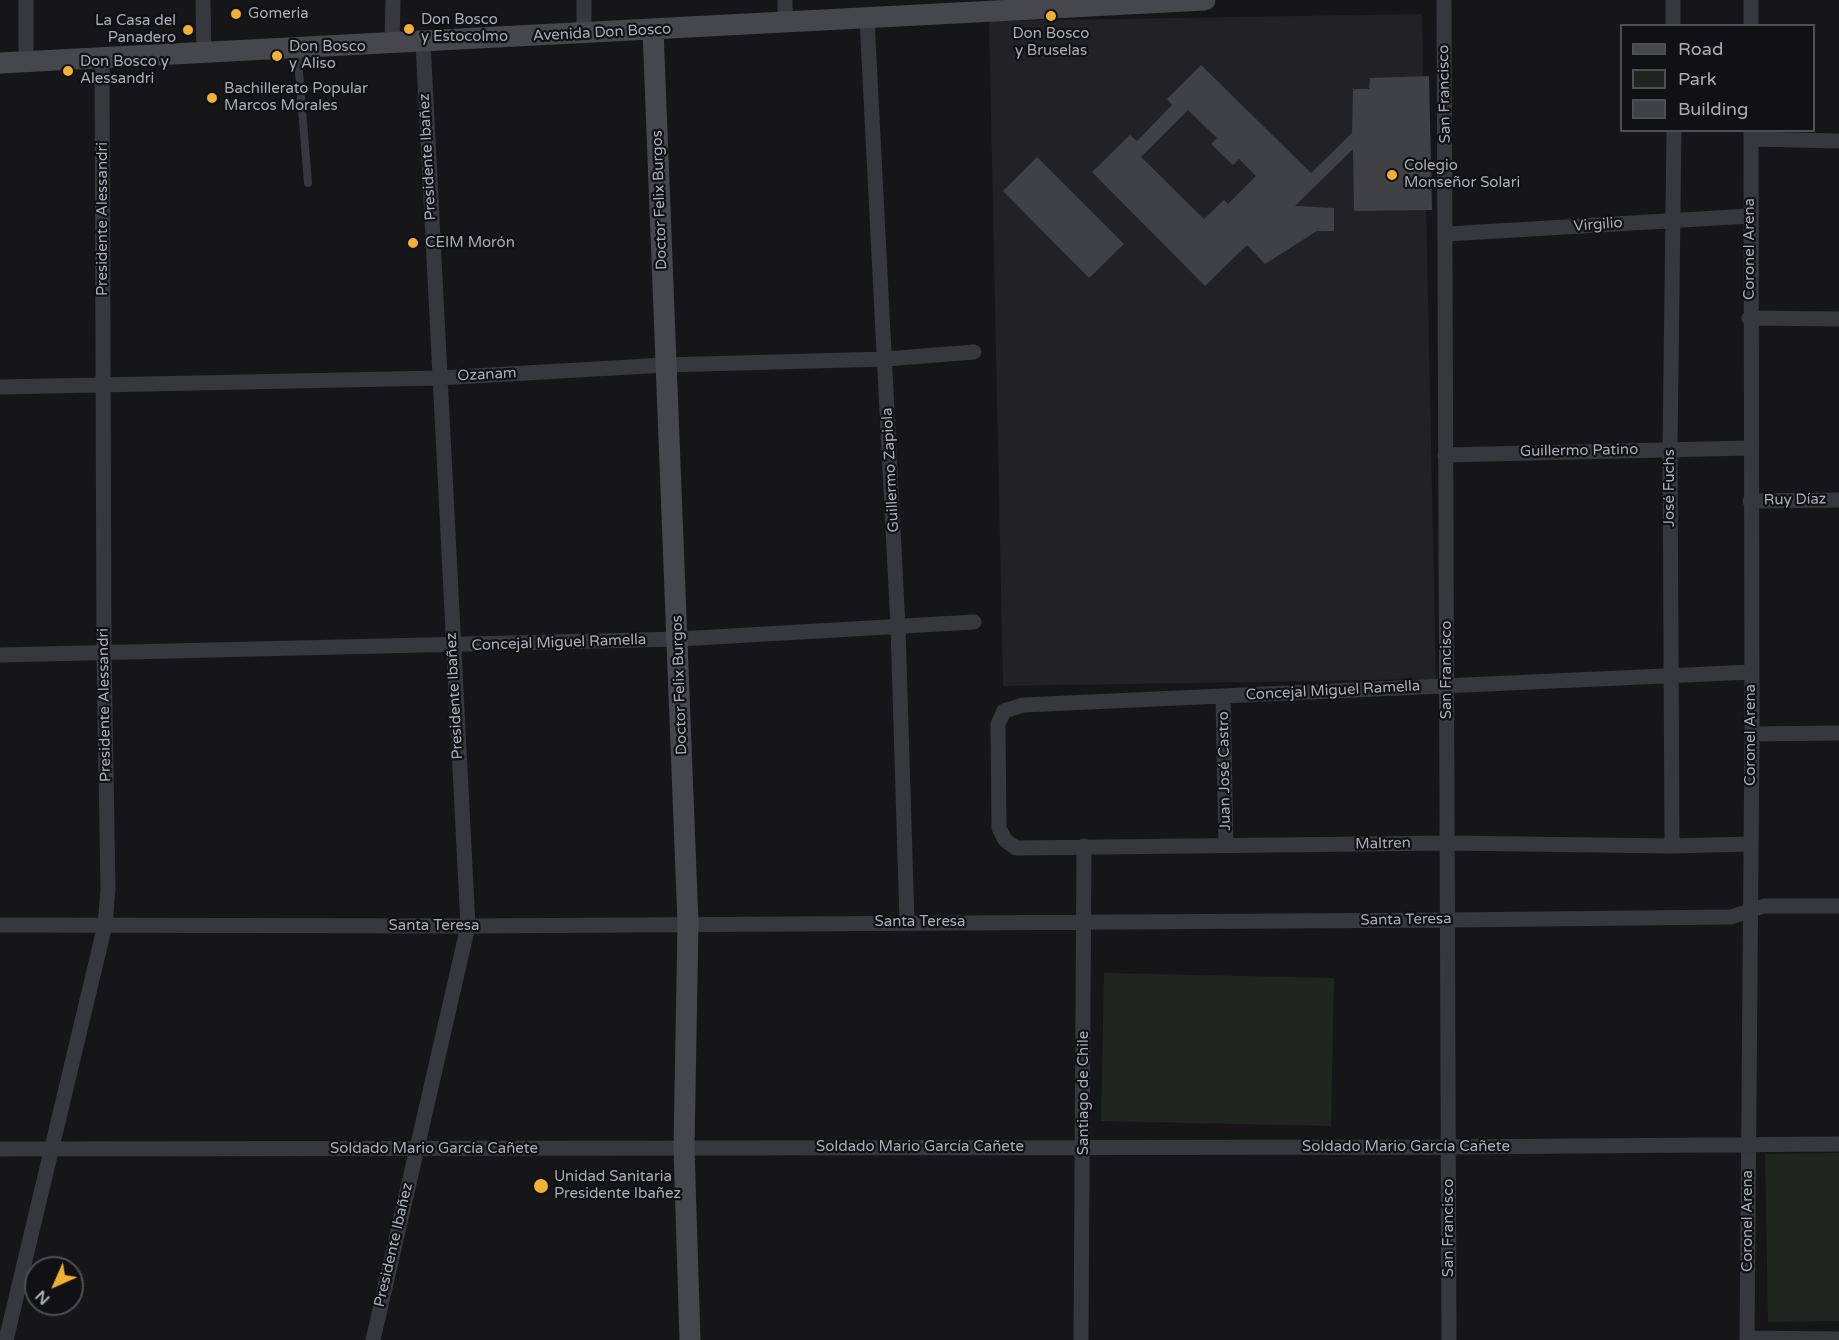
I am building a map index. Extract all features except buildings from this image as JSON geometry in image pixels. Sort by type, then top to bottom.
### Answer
[{"type":"street","points":[[26,0],[26,61]]},
{"type":"street","points":[[204,0],[204,53]]},
{"type":"street","points":[[392,43],[393,0]]},
{"type":"street","points":[[584,0],[584,33]]},
{"type":"street","points":[[784,22],[785,0]]},
{"type":"street","name":"Avenida Don Bosco","points":[[0,63],[297,46],[423,42],[867,19],[1006,5],[1205,0]]},
{"type":"street","name":"San Francisco","points":[[1444,0],[1447,234],[1445,455],[1450,1147],[1449,1340]]},
{"type":"street","points":[[1673,0],[1673,24]]},
{"type":"street","points":[[1751,0],[1751,24]]},
{"type":"street","name":"Guillermo Zapiola","points":[[867,19],[898,627],[907,922]]},
{"type":"street","name":"Doctor Felix Burgos","points":[[653,30],[665,365],[679,639],[688,923],[684,1148],[690,1340]]},
{"type":"street","name":"Presidente Ibañez","points":[[373,1340],[468,926],[423,42]]},
{"type":"street","name":"Presidente Alessandri","points":[[6,1340],[105,925],[108,889],[104,654],[102,58]]},
{"type":"street","name":"José Fuchs","points":[[1672,846],[1670,449],[1675,220],[1674,132]]},
{"type":"street","points":[[1751,135],[1839,141]]},
{"type":"street","name":"Coronel Arena","points":[[1747,1339],[1752,734],[1749,448],[1751,135]]},
{"type":"street","name":"Virgilio","points":[[1447,234],[1750,216]]},
{"type":"street","points":[[1749,318],[1839,319]]},
{"type":"street","name":"Ozanam","points":[[0,387],[439,378],[665,365],[886,359],[974,352]]},
{"type":"street","name":"Guillermo Patino","points":[[1445,455],[1749,448]]},
{"type":"street","name":"Ruy Díaz","points":[[1750,501],[1839,500]]},
{"type":"street","name":"Concejal Miguel Ramella","points":[[0,655],[679,639],[974,622]]},
{"type":"street","name":"Concejal Miguel Ramella","points":[[1016,848],[1005,840],[999,828],[998,724],[1004,711],[1023,705],[1752,672]]},
{"type":"street","name":"Juan José Castro","points":[[1223,696],[1226,846]]},
{"type":"street","points":[[1752,734],[1839,733]]},
{"type":"street","name":"Maltren","points":[[1016,848],[1448,843],[1672,846],[1750,844]]},
{"type":"street","name":"Santiago de Chile","points":[[1081,1340],[1086,923],[1084,846]]},
{"type":"street","name":"Santa Teresa","points":[[0,925],[468,926],[1447,920],[1731,916],[1764,906],[1839,906]]},
{"type":"street","name":"Soldado Mario García Cañete","points":[[0,1149],[1450,1147],[1839,1144]]},
{"type":"street","points":[[1747,1339],[1839,1339]]},
{"type":"lane","points":[[297,46],[308,183]]},
{"type":"shaded area","points":[[1422,14],[1436,679],[1003,686],[989,21]]},
{"type":"green space","points":[[1104,973],[1334,978],[1331,1126],[1101,1121]]},
{"type":"green space","points":[[1839,1153],[1839,1321],[1768,1322],[1765,1154]]},
{"type":"place","name":"Gomeria","points":[[236,14]]},
{"type":"place","name":"Don Bosco y Bruselas","points":[[1051,16]]},
{"type":"place","name":"Don Bosco y Estocolmo","points":[[409,29]]},
{"type":"place","name":"La Casa del Panadero","points":[[188,30]]},
{"type":"place","name":"Don Bosco y Aliso","points":[[277,56]]},
{"type":"place","name":"Don Bosco y Alessandri","points":[[68,71]]},
{"type":"place","name":"Bachillerato Popular Marcos Morales","points":[[212,98]]},
{"type":"place","name":"Colegio Monseñor Solari","points":[[1392,175]]},
{"type":"place","name":"CEIM Morón","points":[[413,243]]},
{"type":"place","name":"Unidad Sanitaria Presidente Ibañez","points":[[541,1186]]}]
